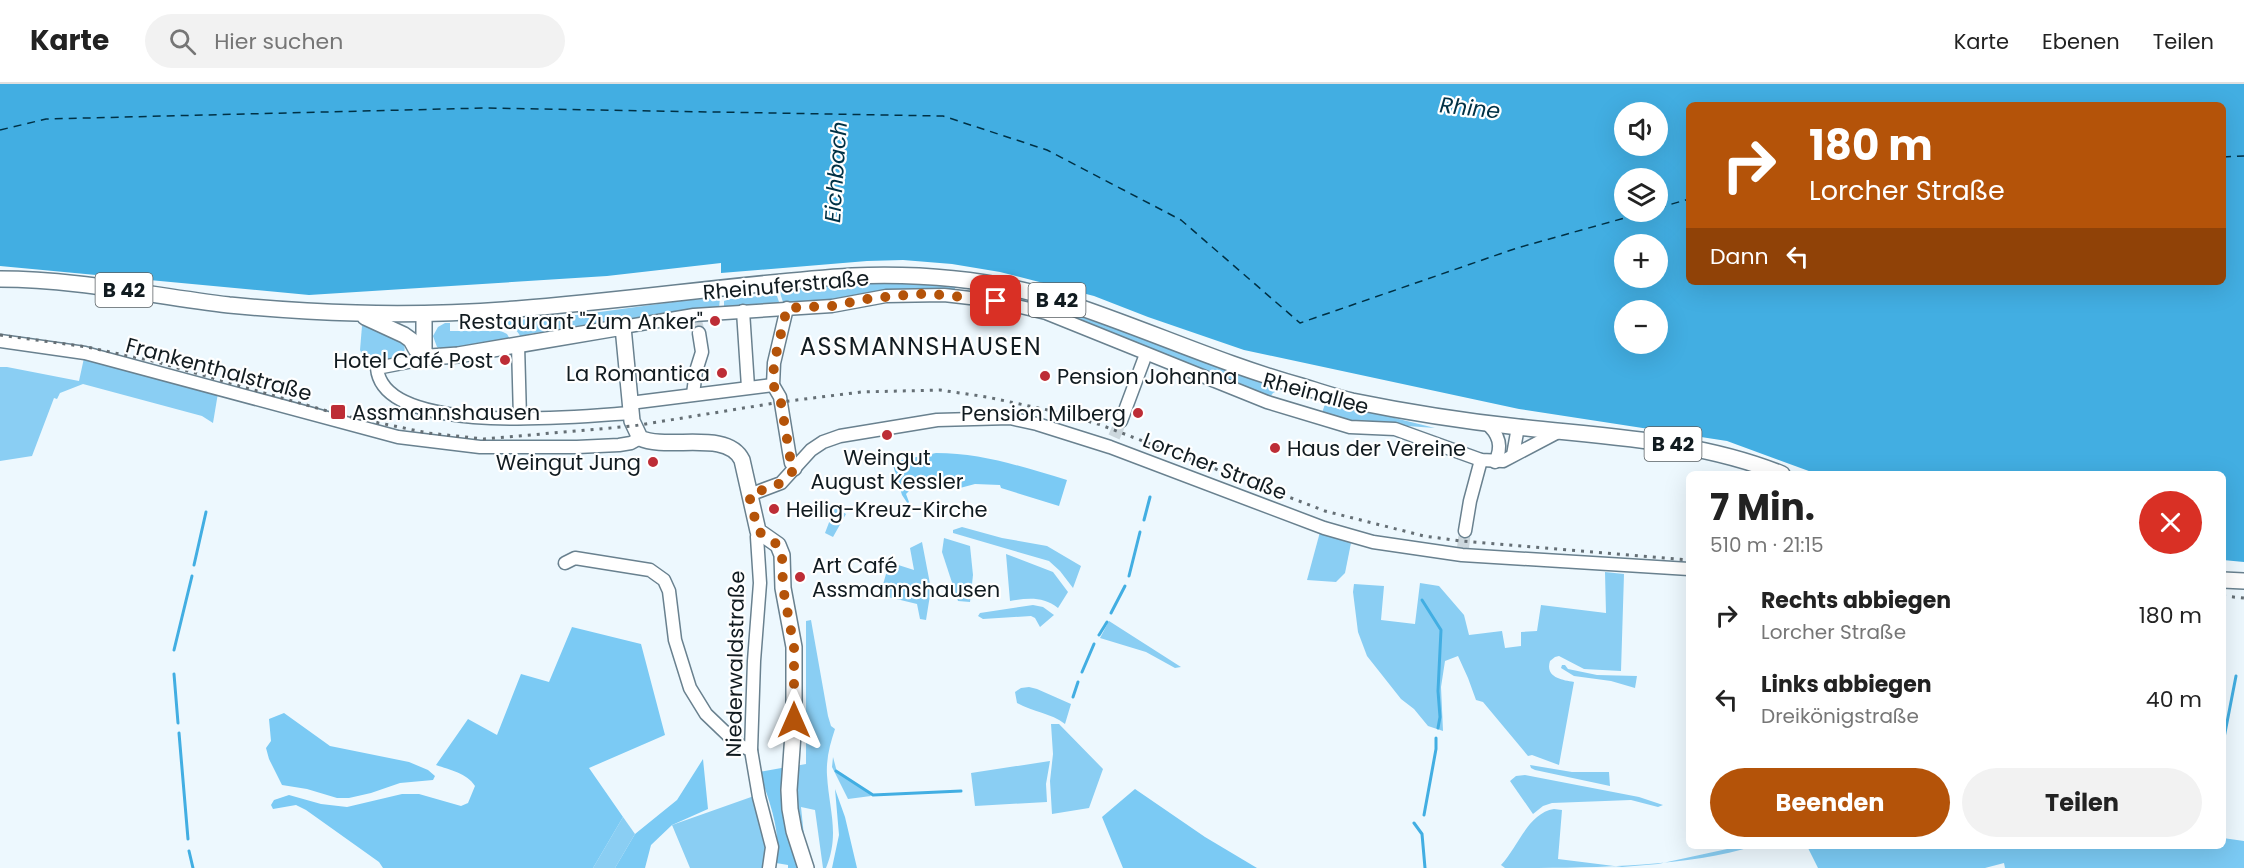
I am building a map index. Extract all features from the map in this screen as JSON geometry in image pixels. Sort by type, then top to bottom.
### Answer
[{"type":"main road","name":"B 42","points":[[0,279],[78,284],[229,304],[357,313],[424,314],[614,302],[852,276],[892,275],[953,279],[1013,289],[1069,303],[1252,372],[1350,400],[1486,423],[1670,443],[1730,456],[1773,471]]},
{"type":"main road","points":[[357,313],[393,328],[411,339]]},
{"type":"main road","points":[[424,314],[414,321],[411,339],[414,346],[424,354]]},
{"type":"main road","points":[[424,314],[424,354]]},
{"type":"main road","points":[[623,327],[630,408],[633,426],[640,438],[652,442],[682,442],[731,447],[742,460],[758,531],[778,545],[782,555],[783,588],[794,647],[794,720],[789,790],[790,809],[794,831],[806,868]]},
{"type":"main road","name":"Rheinuferstraße","points":[[424,354],[438,358],[623,327]]},
{"type":"main road","points":[[2226,580],[2244,581]]},
{"type":"street","name":"Rheinuferstraße","points":[[623,327],[696,323],[742,311],[832,306],[873,298],[919,294],[986,300],[1046,313],[1146,354]]},
{"type":"street","points":[[787,308],[774,363],[773,385],[780,397],[791,463],[795,469]]},
{"type":"street","points":[[742,311],[748,387]]},
{"type":"street","points":[[693,394],[696,371],[702,352],[696,323]]},
{"type":"street","name":"Frankenthalstraße","points":[[0,341],[85,353],[383,435],[408,439],[480,447],[578,447],[619,445],[631,443],[640,438]]},
{"type":"street","points":[[518,345],[520,418]]},
{"type":"street","points":[[424,354],[413,361],[377,368],[380,379],[396,395],[430,410],[466,417],[520,418],[596,415],[693,394],[773,385]]},
{"type":"street","points":[[1120,421],[1146,354]]},
{"type":"street","name":"Rheinallee","points":[[1146,354],[1267,402],[1350,427],[1395,429],[1481,460],[1503,461],[1560,431]]},
{"type":"street","name":"Lorcher Straße","points":[[749,495],[781,483],[812,450],[823,442],[840,435],[937,420],[1010,418],[1112,442],[1324,528],[1373,542],[1686,569]]},
{"type":"street","points":[[1486,423],[1499,438],[1499,451],[1495,462]]},
{"type":"street","points":[[1513,455],[1518,427]]},
{"type":"street","points":[[1465,531],[1481,460]]},
{"type":"street","name":"Niederwaldstraße","points":[[758,531],[760,583],[751,750],[772,847],[769,868]]},
{"type":"street","points":[[565,563],[575,558],[650,570],[664,580],[669,591],[675,640],[694,695],[706,714],[741,746],[751,750]]},
{"type":"shaded area","points":[[856,283],[902,283],[955,287],[955,291],[917,289],[878,292],[834,301],[784,305],[779,290]]},
{"type":"shaded area","points":[[777,296],[780,305],[724,308],[724,301],[730,299]]},
{"type":"shaded area","points":[[720,298],[719,308],[556,334],[554,330],[529,334],[529,339],[522,340],[513,328],[507,325],[470,324],[578,315],[687,300]]},
{"type":"shaded area","points":[[1028,302],[1124,332],[1281,389],[1270,397],[1027,304]]},
{"type":"shaded area","points":[[450,323],[450,331],[501,331],[507,334],[511,341],[444,352],[437,347],[433,336],[438,327]]},
{"type":"shaded area","points":[[362,326],[391,332],[402,341],[404,353],[392,360],[364,358],[360,350]]},
{"type":"shaded area","points":[[84,358],[218,393],[213,423],[202,416],[83,384],[60,393],[57,399],[54,398],[32,456],[0,461],[0,367],[79,381]]},
{"type":"shaded area","points":[[1326,401],[1435,428],[1353,422],[1322,413]]},
{"type":"shaded area","points":[[936,453],[986,458],[1067,480],[1059,506],[1001,488],[1000,485],[975,484],[960,488],[939,486],[928,477],[918,482],[906,494],[908,504],[902,495],[892,462]]},
{"type":"shaded area","points":[[826,502],[846,514],[833,537],[825,533],[833,512]]},
{"type":"shaded area","points":[[962,527],[1002,538],[1047,546],[1081,566],[1073,588],[1049,561],[953,533],[953,530]]},
{"type":"shaded area","points":[[1320,532],[1351,543],[1345,573],[1336,582],[1307,580]]},
{"type":"shaded area","points":[[944,538],[970,546],[973,575],[970,602],[958,601],[942,552]]},
{"type":"shaded area","points":[[922,542],[931,589],[926,620],[920,619],[917,604],[880,595],[892,563],[914,570],[910,548]]},
{"type":"shaded area","points":[[1006,554],[1053,572],[1068,592],[1058,608],[1041,600],[1010,601]]},
{"type":"shaded area","points":[[1605,572],[1624,574],[1621,671],[1584,669],[1559,656],[1550,661],[1550,671],[1555,677],[1574,682],[1559,765],[1532,755],[1528,756],[1483,702],[1476,700],[1458,656],[1445,661],[1441,687],[1443,731],[1428,726],[1414,709],[1401,699],[1367,656],[1358,632],[1354,584],[1384,586],[1381,620],[1415,624],[1420,583],[1439,586],[1464,615],[1469,635],[1502,631],[1505,648],[1521,646],[1521,632],[1537,631],[1541,605],[1606,613]]},
{"type":"shaded area","points":[[1033,605],[1043,607],[1054,615],[1040,627],[1035,618],[1031,616],[983,619],[978,616],[980,613]]},
{"type":"shaded area","points":[[811,620],[828,716],[831,726],[835,729],[827,763],[833,833],[826,868],[823,868],[815,810],[801,807],[804,836],[815,868],[810,868],[802,842],[795,793],[795,766],[806,764],[806,621]]},
{"type":"shaded area","points":[[1109,621],[1181,667],[1175,668],[1146,652],[1100,638]]},
{"type":"shaded area","points":[[572,627],[641,644],[665,735],[589,768],[623,817],[593,868],[383,868],[379,862],[306,810],[296,805],[273,809],[271,805],[274,800],[289,795],[321,804],[347,807],[402,794],[419,794],[461,806],[468,803],[475,786],[472,782],[458,772],[436,765],[468,719],[497,735],[521,674],[549,682]]},
{"type":"shaded area","points":[[1562,665],[1568,669],[1597,675],[1637,676],[1635,688],[1611,681],[1574,676],[1561,668]]},
{"type":"shaded area","points":[[1029,687],[1071,704],[1065,724],[1054,717],[1017,703],[1015,692]]},
{"type":"shaded area","points":[[284,713],[330,746],[409,762],[428,770],[435,776],[433,780],[400,783],[349,798],[337,798],[307,789],[282,785],[266,748],[271,741],[269,719]]},
{"type":"shaded area","points":[[1051,724],[1059,724],[1103,769],[1089,808],[1052,814]]},
{"type":"shaded area","points":[[833,757],[837,772],[869,792],[871,796],[848,799],[832,767]]},
{"type":"shaded area","points":[[703,759],[708,809],[672,825],[651,845],[645,868],[615,868],[635,834],[677,800]]},
{"type":"shaded area","points":[[1050,761],[1046,784],[1047,802],[975,806],[971,773]]},
{"type":"shaded area","points":[[1530,765],[1572,772],[1609,772],[1610,786],[1535,770]]},
{"type":"shaded area","points":[[787,767],[801,868],[788,868],[788,865],[776,863],[776,828],[759,772]]},
{"type":"shaded area","points":[[1525,775],[1639,797],[1663,805],[1658,807],[1631,800],[1552,803],[1543,806],[1533,814],[1510,781],[1516,776]]},
{"type":"shaded area","points":[[835,789],[845,817],[857,868],[832,868],[839,835]]},
{"type":"shaded area","points":[[1135,789],[1205,837],[1257,868],[1123,868],[1102,817]]},
{"type":"shaded area","points":[[754,796],[765,841],[763,868],[690,868],[672,825]]},
{"type":"shaded area","points":[[1554,809],[1562,810],[1558,859],[1615,866],[1505,868],[1501,865],[1530,824],[1545,812]]},
{"type":"shaded area","points":[[623,817],[635,834],[615,868],[593,868]]},
{"type":"shaded area","points":[[2226,838],[2244,841],[2244,868],[2005,868],[2004,863],[1985,868],[1818,868],[1808,849],[2226,849]]},
{"type":"shaded area","points":[[1727,849],[1742,849],[1727,853],[1664,863]]},
{"type":"shaded area","points":[[1664,863],[1622,867],[1615,866]]},
{"type":"water","points":[[0,84],[2244,84],[2244,562],[2226,560],[2226,471],[1809,471],[1727,441],[1519,409],[1244,350],[1094,296],[1000,272],[952,264],[903,260],[867,261],[721,273],[721,263],[607,276],[309,295],[0,266]]},
{"type":"waterway","points":[[1144,520],[1150,497]]},
{"type":"waterway","points":[[194,565],[206,512]]},
{"type":"waterway","points":[[1129,576],[1140,532]]},
{"type":"waterway","points":[[174,650],[192,576]]},
{"type":"waterway","points":[[1111,613],[1125,586]]},
{"type":"waterway","points":[[1422,600],[1441,630],[1438,728]]},
{"type":"waterway","points":[[1099,635],[1107,622]]},
{"type":"waterway","points":[[1082,672],[1094,644]]},
{"type":"waterway","points":[[174,674],[178,723]]},
{"type":"waterway","points":[[2226,728],[2236,676]]},
{"type":"waterway","points":[[1073,697],[1078,682]]},
{"type":"waterway","points":[[179,733],[188,839]]},
{"type":"waterway","points":[[1424,815],[1436,738]]},
{"type":"waterway","points":[[836,771],[873,795],[961,791]]},
{"type":"waterway","points":[[1414,823],[1422,834],[1425,868]]},
{"type":"waterway","points":[[189,851],[193,868]]},
{"type":"ferry route","points":[[0,130],[46,119],[484,108],[943,116],[1047,150],[1181,220],[1300,323],[1517,248],[1614,221]]},
{"type":"ferry route","points":[[2226,157],[2244,156]]},
{"type":"ferry route","points":[[1668,205],[1686,200]]},
{"type":"tunnel","points":[[696,321],[699,333]]},
{"type":"tunnel","points":[[1114,437],[1121,421]]},
{"type":"tunnel","points":[[1463,548],[1465,531]]},
{"type":"railway","points":[[0,335],[87,347],[157,362],[341,415],[428,433],[484,439],[633,426],[781,402],[861,392],[940,390],[1048,410],[1101,425],[1325,511],[1424,536],[1686,560]]},
{"type":"railway","points":[[2226,596],[2244,598]]},
{"type":"place","name":"Restaurant \"Zum Anker\"","points":[[715,321]]},
{"type":"place","name":"Hotel Café Post","points":[[505,360]]},
{"type":"place","name":"La Romantica","points":[[722,373]]},
{"type":"place","name":"Pension Johanna","points":[[1045,376]]},
{"type":"place","name":"Assmannshausen","points":[[338,412]]},
{"type":"place","name":"Pension Milberg","points":[[1138,413]]},
{"type":"place","name":"Weingut August Kessler","points":[[887,435]]},
{"type":"place","name":"Haus der Vereine","points":[[1275,448]]},
{"type":"place","name":"Weingut Jung","points":[[653,462]]},
{"type":"place","name":"Heilig-Kreuz-Kirche","points":[[774,509]]},
{"type":"place","name":"Art Café Assmannshausen","points":[[800,577]]},
{"type":"district","name":"ASSMANNSHAUSEN","points":[[921,346]]},
{"type":"route","points":[[794,720],[794,647],[783,588],[782,555],[778,545],[758,531],[749,495],[781,483],[795,469],[791,463],[780,397],[773,385],[772,369],[786,320],[787,308],[832,306],[873,298],[919,294],[996,301]]},
{"type":"water label","name":"Rhine","points":[[1470,108]]},
{"type":"water label","name":"Eichbach","points":[[836,172]]}]
